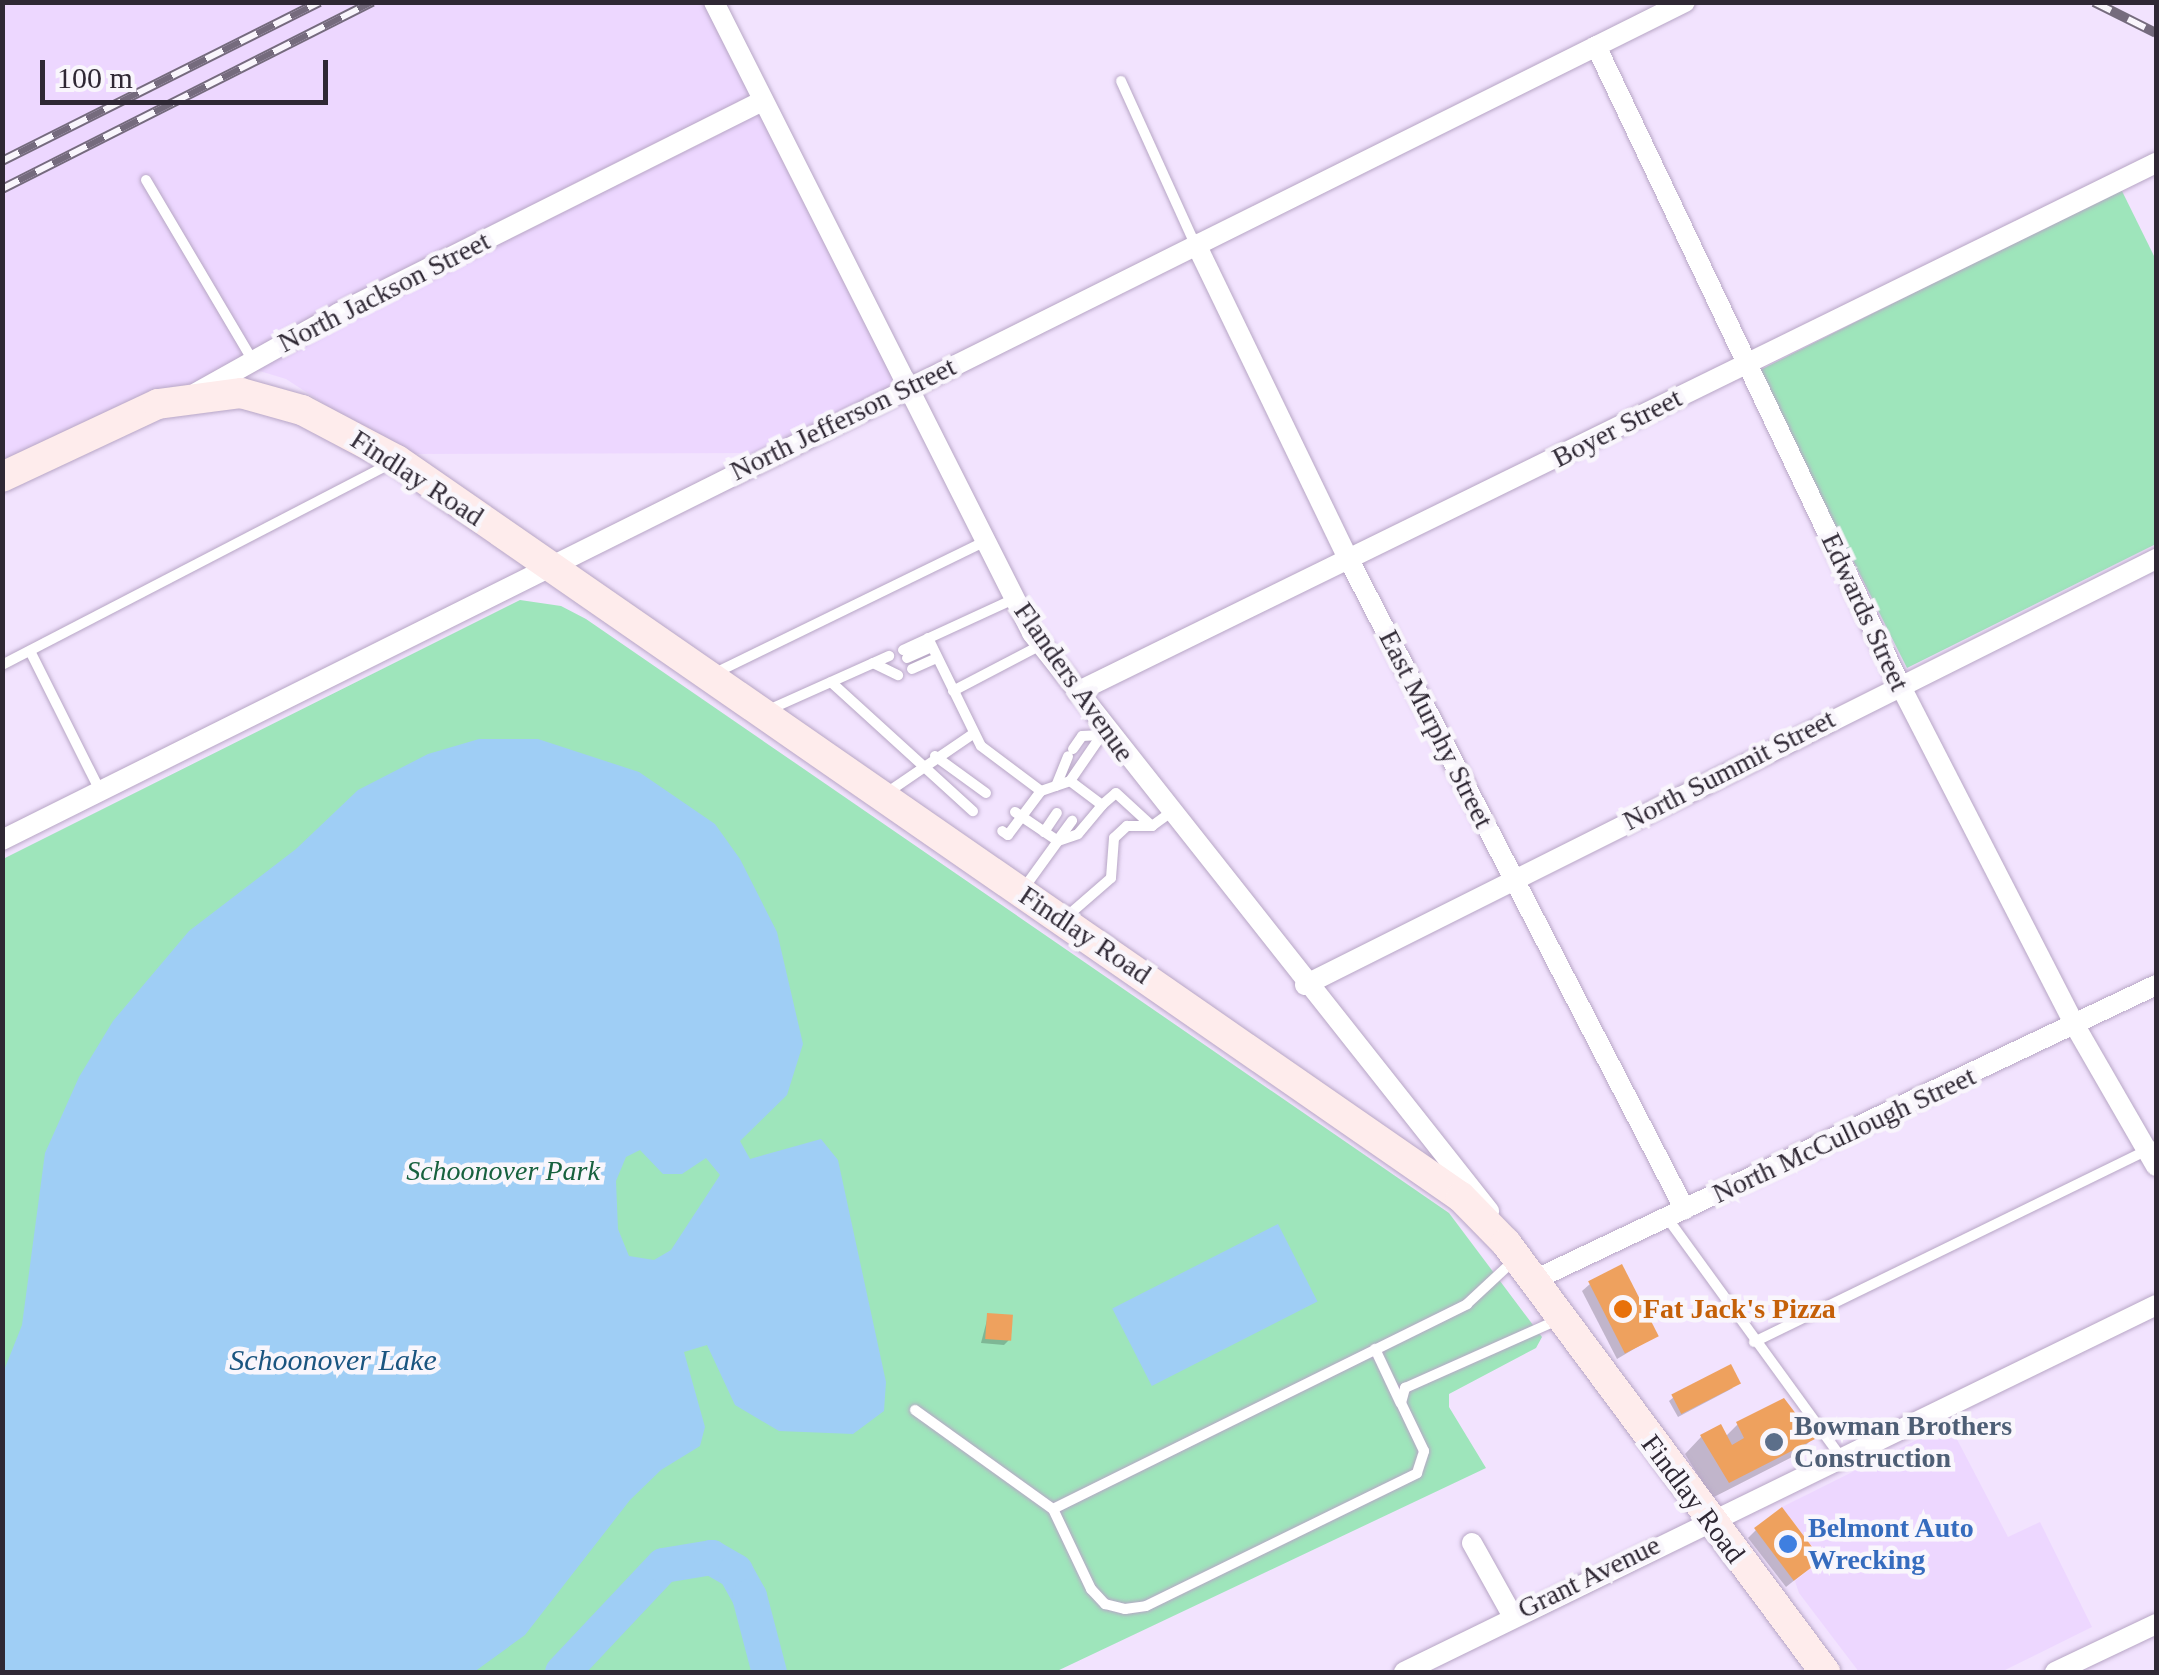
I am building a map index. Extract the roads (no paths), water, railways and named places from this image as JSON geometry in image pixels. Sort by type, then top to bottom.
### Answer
[{"type":"main road","name":"Findlay Road","points":[[190,396],[241,393],[302,410],[397,460],[1435,1177],[1516,1262],[1825,1672]]},
{"type":"main road","name":"North Jackson Street","points":[[2,477],[109,422],[190,396]]},
{"type":"street","name":"Flanders Avenue","points":[[714,2],[904,389],[982,542],[1041,645],[1103,732],[1480,1196],[1516,1262]]},
{"type":"street","name":"North Jefferson Street","points":[[2,840],[1685,2]]},
{"type":"street","name":"Edwards Street","points":[[1596,46],[1899,683],[2074,1024],[2154,1154]]},
{"type":"street","name":"North Jackson Street","points":[[190,396],[763,101]]},
{"type":"street","name":"Boyer Street","points":[[1077,692],[1350,562],[2156,163]]},
{"type":"street","name":"East Murphy Street","points":[[1196,244],[1350,562],[1512,878],[1677,1214]]},
{"type":"street","name":"North Summit Street","points":[[1305,985],[1899,683],[2156,559]]},
{"type":"street","name":"North McCullough Street","points":[[1516,1262],[1677,1214],[2156,985]]},
{"type":"street","name":"Grant Avenue","points":[[1404,1672],[1708,1518],[2156,1305]]},
{"type":"street","points":[[1472,1543],[1512,1614]]},
{"type":"street","points":[[2055,1672],[2156,1624]]},
{"type":"lane","points":[[1122,82],[1196,244]]},
{"type":"lane","points":[[146,180],[253,361]]},
{"type":"lane","points":[[2,665],[397,460]]},
{"type":"lane","points":[[710,676],[982,542]]},
{"type":"lane","points":[[932,648],[907,659],[1014,600]]},
{"type":"lane","points":[[953,690],[1041,645]]},
{"type":"lane","points":[[932,648],[973,734],[1041,792]]},
{"type":"lane","points":[[30,651],[100,791]]},
{"type":"lane","points":[[762,713],[831,682],[887,666]]},
{"type":"lane","points":[[831,682],[918,766],[973,811]]},
{"type":"lane","points":[[1056,786],[1070,752],[1082,736],[1103,732]]},
{"type":"lane","points":[[1072,787],[1103,732]]},
{"type":"lane","points":[[882,797],[918,766],[973,734]]},
{"type":"lane","points":[[935,756],[986,792]]},
{"type":"lane","points":[[1002,832],[1008,835],[1018,814],[1041,792],[1056,786],[1072,787],[1087,801],[1102,805]]},
{"type":"lane","points":[[1058,841],[1078,834],[1116,794],[1152,826]]},
{"type":"lane","points":[[1044,832],[1058,813]]},
{"type":"lane","points":[[1064,920],[1111,878],[1114,838],[1127,826],[1152,826],[1170,813]]},
{"type":"lane","points":[[1018,814],[1058,841]]},
{"type":"lane","points":[[1022,891],[1072,821]]},
{"type":"lane","points":[[1754,1342],[2154,1154]]},
{"type":"lane","points":[[1677,1214],[1754,1342],[1840,1456]]},
{"type":"lane","points":[[1053,1509],[1466,1304],[1516,1262]]},
{"type":"lane","points":[[1401,1403],[1405,1388],[1558,1320]]},
{"type":"lane","points":[[915,1410],[1053,1509],[1105,1604],[1146,1606],[1418,1472],[1424,1451],[1375,1349]]},
{"type":"water","name":"Schoonover Lake","points":[[479,739],[538,739],[639,772],[715,824],[740,859],[777,932],[803,1044],[787,1095],[740,1141],[750,1159],[821,1139],[838,1160],[886,1382],[884,1411],[853,1434],[779,1431],[735,1405],[707,1345],[684,1352],[705,1427],[700,1446],[661,1470],[630,1500],[525,1635],[474,1672],[3,1672],[3,1373],[22,1325],[45,1153],[79,1077],[113,1021],[189,931],[296,849],[358,790],[428,754]],"holes":[[[640,1150],[663,1174],[682,1174],[706,1158],[720,1175],[671,1250],[654,1260],[629,1256],[618,1229],[616,1181],[626,1157]]]},
{"type":"water","points":[[1278,1224],[1317,1302],[1152,1386],[1112,1308]]},
{"type":"waterway","points":[[562,1672],[663,1565],[711,1557],[735,1571],[749,1596],[769,1672]]},
{"type":"railway","points":[[2,161],[319,2]]},
{"type":"railway","points":[[2,189],[372,2]]},
{"type":"railway","points":[[2094,2],[2156,33]]},
{"type":"place","name":"Fat Jack's Pizza","points":[[1623,1309]]},
{"type":"place","name":"Bowman Brothers Construction","points":[[1774,1442]]},
{"type":"place","name":"Belmont Auto Wrecking","points":[[1788,1544]]},
{"type":"park label","name":"Schoonover Park","points":[[503,1171]]}]
